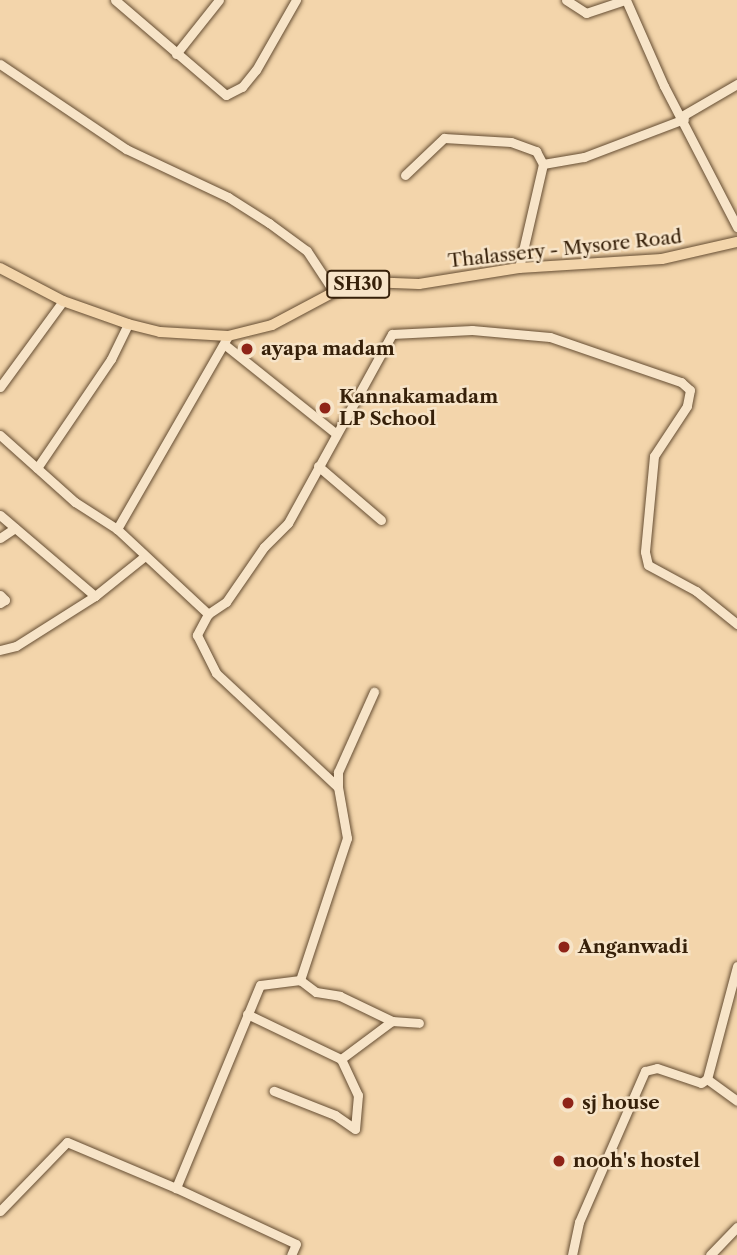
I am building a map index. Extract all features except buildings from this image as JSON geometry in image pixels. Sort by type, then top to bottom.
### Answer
[{"type":"main road","name":"Thalassery - Mysore Road","points":[[0,268],[63,301],[128,324],[160,332],[226,340],[272,325],[334,292],[368,282],[419,284],[519,268],[662,259],[737,242]]},
{"type":"street","points":[[115,0],[218,90],[233,94],[256,71],[296,0]]},
{"type":"street","points":[[176,54],[219,0]]},
{"type":"street","points":[[566,0],[586,13],[626,0],[737,227]]},
{"type":"street","points":[[0,64],[126,149],[228,197],[269,223],[307,251],[334,292]]},
{"type":"street","points":[[543,164],[584,157],[683,117],[737,84]]},
{"type":"street","points":[[405,175],[444,138],[511,142],[536,151],[543,164],[519,268]]},
{"type":"street","points":[[0,387],[63,301]]},
{"type":"street","points":[[37,468],[111,359],[128,324]]},
{"type":"street","points":[[338,787],[215,673],[197,635],[208,614],[226,602],[264,547],[288,523],[335,433],[384,354],[392,334],[398,330],[472,330],[550,337],[681,382],[691,396],[654,456],[645,552],[648,565],[696,591],[737,624]]},
{"type":"street","points":[[117,529],[226,340],[335,433]]},
{"type":"street","points":[[0,435],[75,502],[117,529],[208,614]]},
{"type":"street","points":[[318,466],[381,520]]},
{"type":"street","points":[[0,515],[95,596]]},
{"type":"street","points":[[0,538],[15,528]]},
{"type":"street","points":[[0,650],[16,646],[95,596],[145,556]]},
{"type":"street","points":[[0,595],[5,600],[0,603]]},
{"type":"street","points":[[300,980],[347,838],[338,772],[374,692]]},
{"type":"street","points":[[572,1255],[579,1222],[645,1071],[657,1068],[701,1083],[707,1079],[737,966]]},
{"type":"street","points":[[176,1188],[260,985],[300,980],[316,992],[340,996],[392,1021],[419,1023]]},
{"type":"street","points":[[247,1014],[341,1059],[358,1095],[355,1129],[334,1115],[274,1091]]},
{"type":"street","points":[[341,1059],[392,1021]]},
{"type":"street","points":[[707,1079],[737,1101]]},
{"type":"street","points":[[0,1211],[67,1142],[176,1188],[296,1244],[291,1255]]},
{"type":"street","points":[[710,1255],[737,1227]]},
{"type":"place","name":"ayapa madam","points":[[247,349]]},
{"type":"place","name":"Kannakamadam LP School","points":[[325,408]]},
{"type":"place","name":"Anganwadi","points":[[564,947]]},
{"type":"place","name":"sj house","points":[[568,1103]]},
{"type":"place","name":"nooh's hostel","points":[[559,1161]]}]
